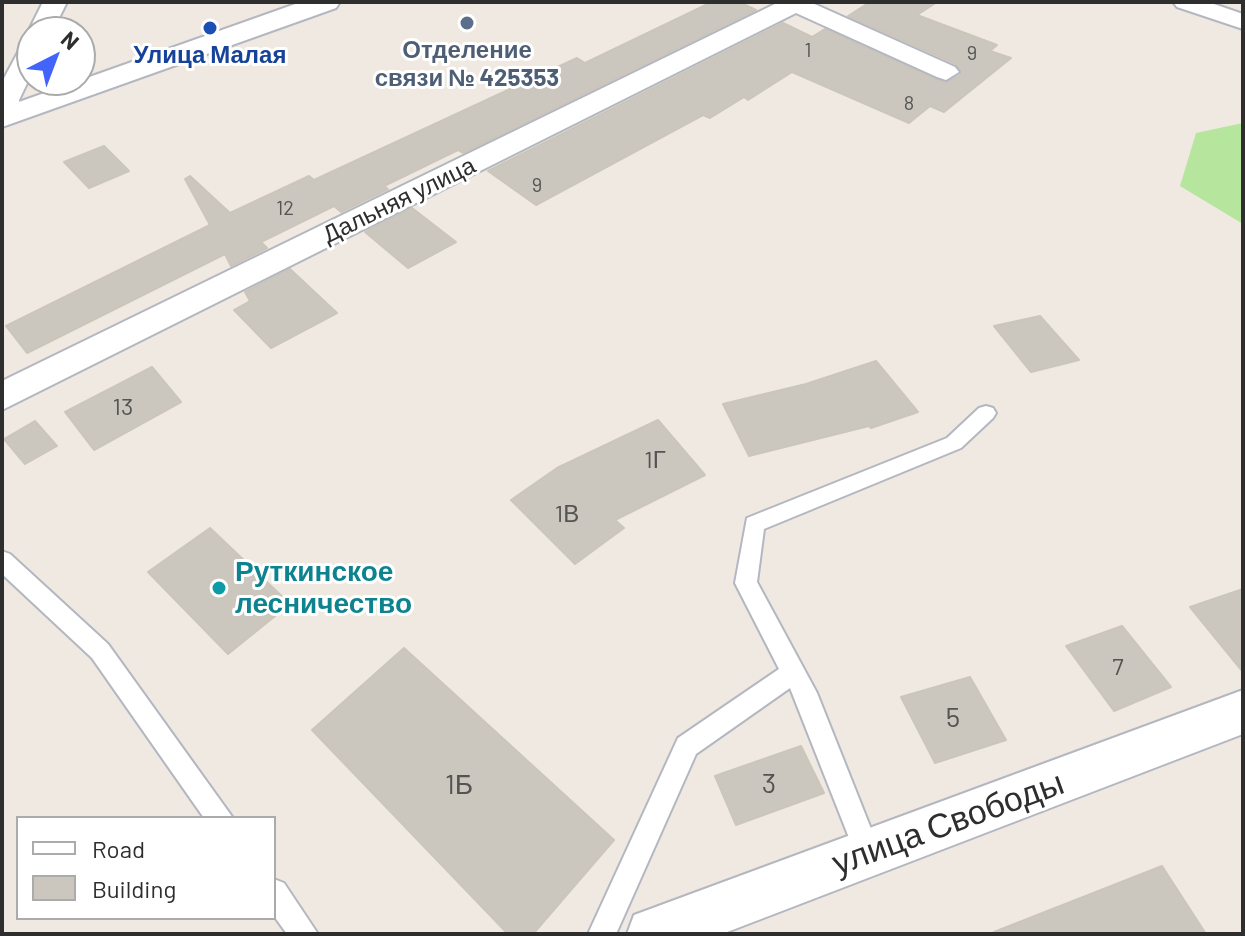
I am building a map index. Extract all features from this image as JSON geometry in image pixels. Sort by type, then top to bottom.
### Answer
[{"type":"main road","points":[[5,116],[327,2]]},
{"type":"street","points":[[1185,2],[1243,22]]},
{"type":"street","points":[[794,3],[946,72]]},
{"type":"street","name":"Дальняя улица","points":[[2,397],[794,3]]},
{"type":"street","points":[[5,116],[6,100],[16,80]]},
{"type":"street","name":"улица Свободы","points":[[653,934],[1243,712]]},
{"type":"lane","points":[[868,854],[809,701],[746,583],[754,524],[954,443],[986,413]]},
{"type":"lane","points":[[2,560],[100,651],[219,816]]},
{"type":"lane","points":[[602,934],[687,746],[794,672]]},
{"type":"lane","points":[[276,896],[304,934]]},
{"type":"green space","points":[[1243,123],[1243,224],[1180,186],[1196,133]]},
{"type":"building","points":[[712,2],[739,2],[756,10],[463,153],[458,150],[384,186],[388,189],[341,212],[334,206],[261,242],[267,248],[231,266],[225,254],[27,353],[6,326],[210,225],[185,179],[190,176],[230,213],[309,176],[314,180],[577,58],[585,63]]},
{"type":"building","points":[[870,2],[937,2],[917,15],[997,45],[990,51],[1011,58],[944,112],[930,106],[909,123],[792,72],[748,100],[744,97],[710,118],[703,115],[536,205],[488,171],[783,23],[812,37],[825,29],[945,83],[961,75],[956,64],[848,16]]},
{"type":"building","points":[[104,146],[129,171],[89,188],[64,162]]},
{"type":"building","points":[[412,208],[456,242],[408,268],[365,232]]},
{"type":"building","points":[[290,269],[337,313],[271,348],[234,310],[250,301],[245,292]]},
{"type":"building","points":[[1040,316],[1079,360],[1031,372],[994,326]]},
{"type":"building","points":[[876,361],[918,412],[871,428],[749,456],[723,404],[806,384]]},
{"type":"building","points":[[152,367],[181,402],[94,450],[65,412]]},
{"type":"building","points":[[658,420],[705,475],[615,520],[624,528],[575,564],[511,500],[557,468]]},
{"type":"building","points":[[35,421],[57,446],[25,464],[4,439]]},
{"type":"building","name":"Руткинское лесничество","points":[[210,528],[290,604],[228,654],[148,572]]},
{"type":"building","points":[[1243,589],[1243,672],[1190,607]]},
{"type":"building","points":[[1122,626],[1171,687],[1114,711],[1066,646]]},
{"type":"building","points":[[404,648],[614,840],[533,934],[508,934],[312,730]]},
{"type":"building","points":[[970,677],[1006,740],[935,763],[901,697]]},
{"type":"building","points":[[801,746],[824,793],[736,825],[715,776]]},
{"type":"building","points":[[1162,866],[1206,934],[994,932]]},
{"type":"place","name":"Отделение связи № 425353","points":[[467,23]]},
{"type":"place","name":"Улица Малая","points":[[210,28]]},
{"type":"place","name":"Руткинское лесничество","points":[[219,588]]}]
